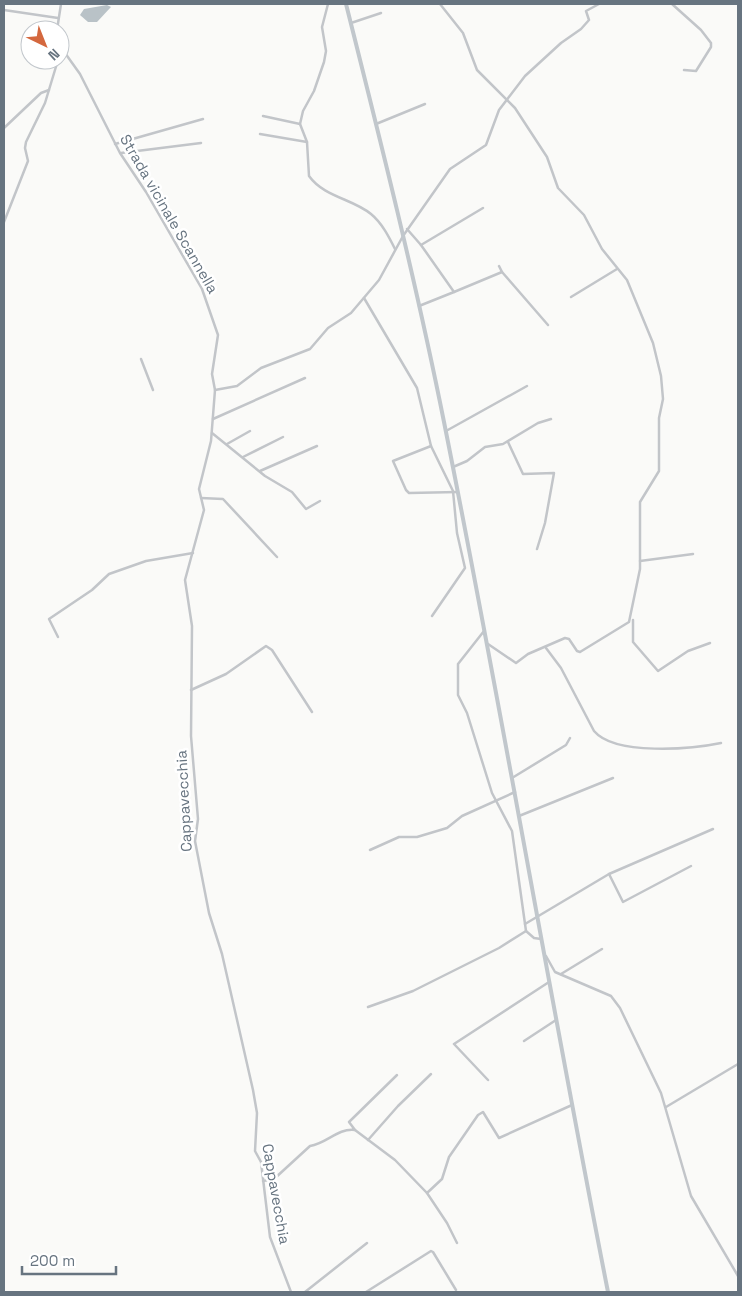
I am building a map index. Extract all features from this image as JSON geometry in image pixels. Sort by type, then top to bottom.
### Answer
[{"type":"main road","points":[[346,4],[419,306],[446,432],[456,492],[488,644],[608,1292]]},
{"type":"street","points":[[4,10],[58,18],[61,4]]},
{"type":"street","points":[[328,4],[322,27],[326,50],[324,62],[314,92],[303,111],[300,124],[307,142],[310,178],[337,198],[370,213],[388,235],[395,249]]},
{"type":"street","points":[[440,4],[463,33],[477,70],[508,100],[547,157],[558,188],[584,215],[598,243],[626,280],[653,343],[662,376],[663,399],[659,418],[659,471],[640,502],[640,562],[629,622],[578,653],[568,638],[528,654],[516,662],[488,644]]},
{"type":"street","points":[[215,390],[237,386],[261,368],[310,349],[324,331],[351,313],[380,280],[402,236],[450,170],[486,145],[499,110],[524,76],[560,43],[581,29],[589,20],[586,11],[599,4]]},
{"type":"street","points":[[672,4],[701,30],[711,43],[711,47],[696,71],[684,70]]},
{"type":"street","points":[[351,23],[381,13]]},
{"type":"street","name":"Strada vicinale Scannella","points":[[70,60],[80,74],[120,154],[146,192],[206,297],[218,335],[212,374],[215,390]]},
{"type":"street","points":[[4,222],[28,161],[25,148],[26,142],[49,90],[55,70]]},
{"type":"street","points":[[4,128],[41,93],[49,90]]},
{"type":"street","points":[[376,124],[425,104]]},
{"type":"street","points":[[263,116],[300,124]]},
{"type":"street","points":[[115,144],[203,119]]},
{"type":"street","points":[[260,134],[307,142]]},
{"type":"street","points":[[120,154],[201,143]]},
{"type":"street","points":[[421,245],[482,208]]},
{"type":"street","points":[[407,229],[421,245],[454,292]]},
{"type":"street","points":[[499,266],[502,272],[548,324]]},
{"type":"street","points":[[571,298],[617,269]]},
{"type":"street","points":[[419,306],[502,272]]},
{"type":"street","points":[[364,298],[417,388],[432,446],[456,492],[457,533],[465,568],[432,616]]},
{"type":"street","points":[[141,359],[153,390]]},
{"type":"street","points":[[213,419],[305,378]]},
{"type":"street","points":[[446,432],[527,386]]},
{"type":"street","name":"Cappavecchia","points":[[215,390],[212,433],[205,470],[199,489],[204,510],[185,580],[192,626],[191,736],[198,819],[196,845],[209,913],[222,954],[257,1113],[255,1151],[261,1162],[270,1238],[291,1292]]},
{"type":"street","points":[[453,467],[467,461],[485,447],[508,442],[538,423],[551,419]]},
{"type":"street","points":[[227,444],[250,431]]},
{"type":"street","points":[[212,433],[260,472],[292,492],[306,509],[320,501]]},
{"type":"street","points":[[243,457],[283,436]]},
{"type":"street","points":[[508,442],[524,474],[554,473],[545,524],[538,550]]},
{"type":"street","points":[[260,472],[317,446]]},
{"type":"street","points":[[432,446],[394,460],[406,490],[409,493],[456,492]]},
{"type":"street","points":[[201,498],[222,499],[277,557]]},
{"type":"street","points":[[58,637],[49,619],[92,590],[109,574],[146,561],[193,553]]},
{"type":"street","points":[[640,562],[693,554]]},
{"type":"street","points":[[633,620],[633,642],[658,671],[688,651],[710,643]]},
{"type":"street","points":[[485,630],[460,660],[458,696],[467,713],[496,802],[506,818],[514,840],[526,931],[534,938],[542,939]]},
{"type":"street","points":[[191,690],[226,674],[266,646],[272,650],[312,712]]},
{"type":"street","points":[[546,648],[561,668],[594,731],[602,738],[638,748],[654,750],[721,743]]},
{"type":"street","points":[[512,778],[566,745],[570,738]]},
{"type":"street","points":[[519,816],[613,778]]},
{"type":"street","points":[[370,850],[398,837],[417,838],[447,828],[462,816],[515,792]]},
{"type":"street","points":[[525,924],[609,874],[713,829]]},
{"type":"street","points":[[609,874],[623,902],[691,866]]},
{"type":"street","points":[[368,1007],[413,991],[499,948],[526,931]]},
{"type":"street","points":[[560,974],[602,948]]},
{"type":"street","points":[[545,955],[555,972],[611,996],[640,1046],[666,1107],[691,1196],[738,1276]]},
{"type":"street","points":[[488,1080],[454,1044],[550,982]]},
{"type":"street","points":[[524,1041],[557,1020]]},
{"type":"street","points":[[666,1107],[738,1064]]},
{"type":"street","points":[[397,1074],[349,1122],[354,1130],[395,1160],[427,1193],[447,1222],[457,1243]]},
{"type":"street","points":[[368,1140],[398,1106],[431,1074]]},
{"type":"street","points":[[427,1193],[442,1179],[449,1157],[483,1112],[499,1138],[572,1105]]},
{"type":"street","points":[[263,1181],[274,1179],[310,1146],[343,1130],[354,1130]]},
{"type":"street","points":[[305,1292],[367,1243]]},
{"type":"street","points":[[366,1292],[431,1251],[439,1260],[456,1290]]},
{"type":"shaded area","points":[[107,5],[111,7],[97,22],[88,22],[80,15],[84,9]]}]
